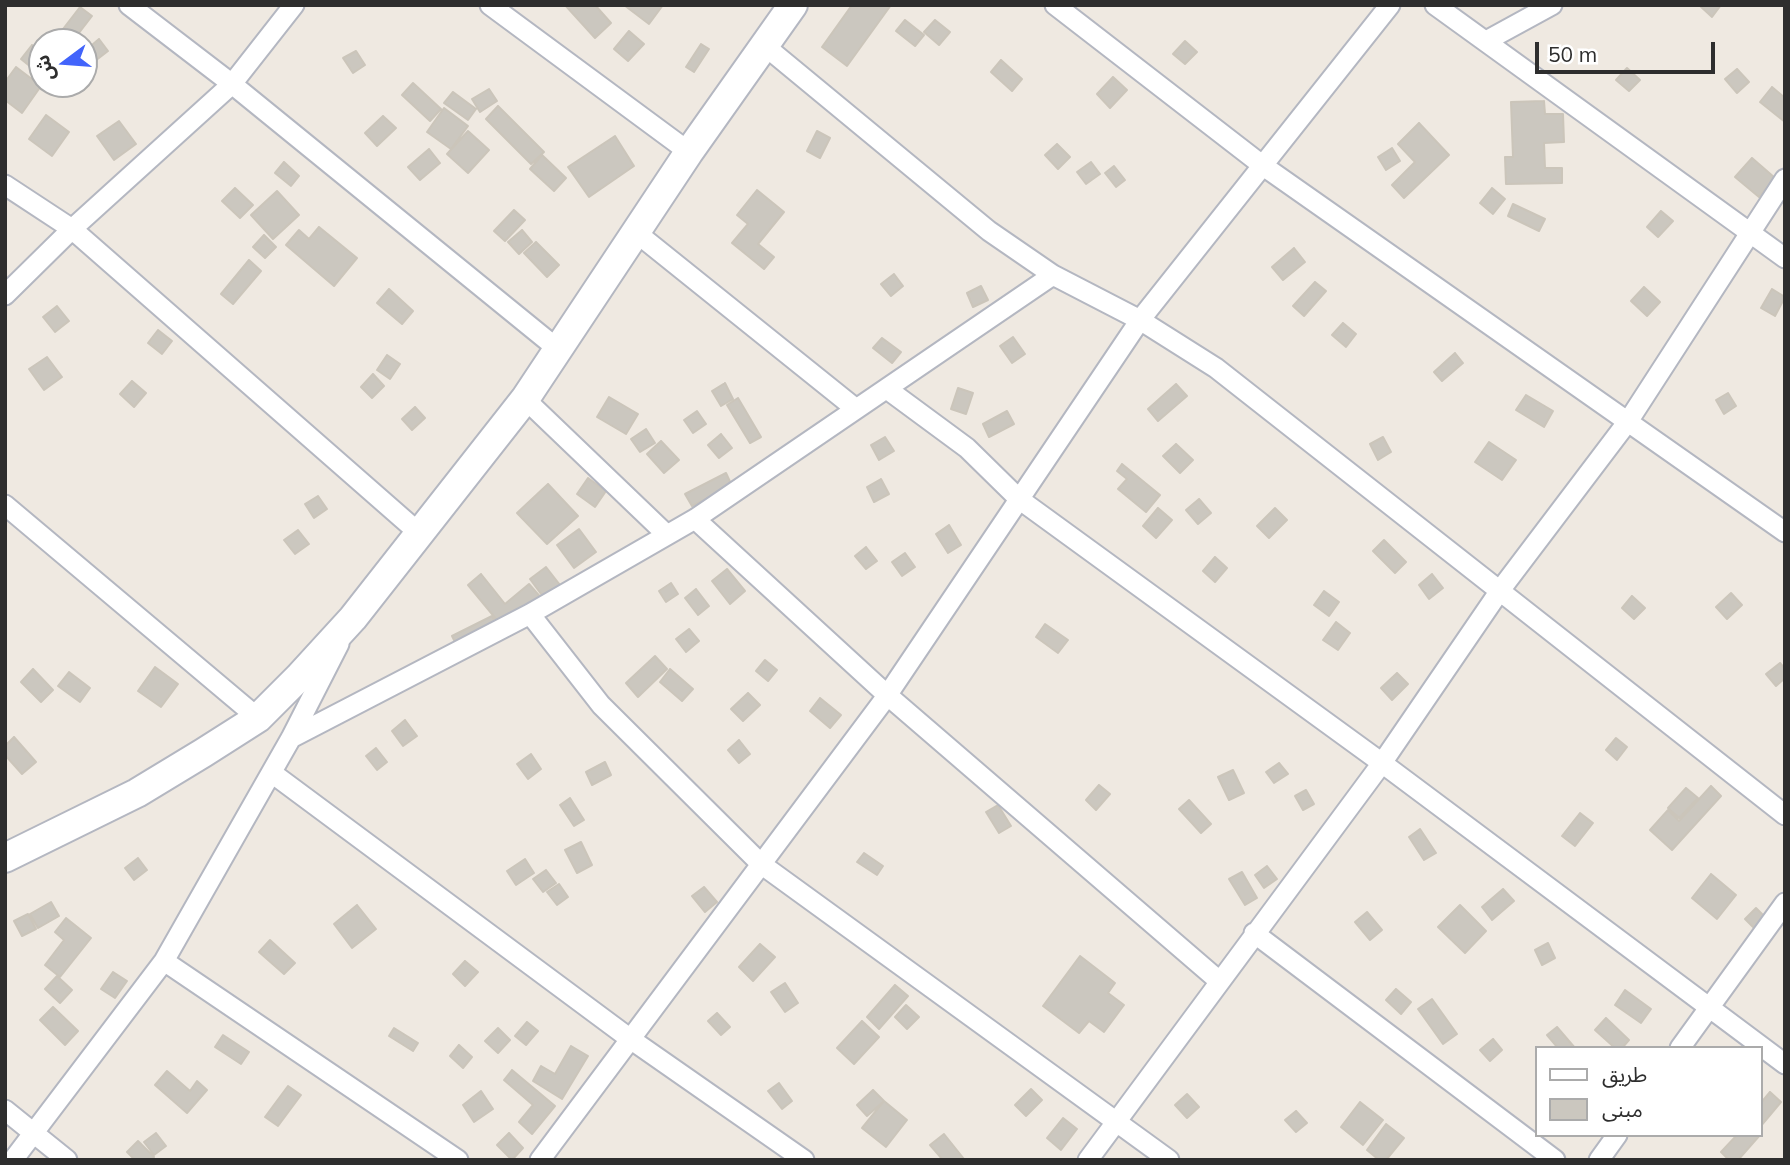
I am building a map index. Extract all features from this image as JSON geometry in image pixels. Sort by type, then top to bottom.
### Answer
[{"type":"main road","points":[[5,858],[136,793],[258,718],[353,618],[525,399],[638,234],[689,152],[793,5]]},
{"type":"street","points":[[129,5],[232,83],[559,350]]},
{"type":"street","points":[[5,295],[72,229],[232,83],[294,5]]},
{"type":"street","points":[[490,5],[689,152]]},
{"type":"street","points":[[1055,5],[1262,165],[1785,532]]},
{"type":"street","points":[[540,1160],[886,694],[1140,320],[1390,5]]},
{"type":"street","points":[[1435,5],[1785,258]]},
{"type":"street","points":[[1486,41],[1552,5]]},
{"type":"street","points":[[765,46],[989,231],[1053,275],[1140,320],[1216,368],[1501,589],[1785,815]]},
{"type":"street","points":[[1088,1160],[1218,980],[1382,763],[1501,589],[1629,420],[1749,230],[1785,179]]},
{"type":"street","points":[[5,185],[72,229],[418,533]]},
{"type":"street","points":[[638,234],[856,409]]},
{"type":"street","points":[[291,738],[530,614],[695,519],[1053,275]]},
{"type":"street","points":[[887,389],[967,448],[1019,499],[1382,763],[1761,1046]]},
{"type":"street","points":[[525,399],[666,534]]},
{"type":"street","points":[[5,505],[258,718]]},
{"type":"street","points":[[695,519],[886,694],[1218,980]]},
{"type":"street","points":[[530,614],[601,705],[761,864],[1169,1160]]},
{"type":"street","points":[[13,1160],[164,961],[272,773],[353,618]]},
{"type":"street","points":[[272,773],[629,1038],[804,1160]]},
{"type":"street","points":[[1681,1046],[1785,903]]},
{"type":"street","points":[[1254,933],[1555,1160]]},
{"type":"street","points":[[164,961],[458,1160]]},
{"type":"street","points":[[1762,1047],[1785,1064]]},
{"type":"street","points":[[5,1110],[67,1160]]},
{"type":"street","points":[[1599,1160],[1616,1137]]},
{"type":"building","points":[[565,5],[595,5],[611,23],[595,38]]},
{"type":"building","points":[[624,5],[663,5],[649,24]]},
{"type":"building","points":[[852,5],[891,5],[847,66],[822,47]]},
{"type":"building","points":[[1699,5],[1721,5],[1712,17]]},
{"type":"building","points":[[80,7],[92,16],[83,28],[64,28]]},
{"type":"building","points":[[905,20],[924,35],[915,46],[896,31]]},
{"type":"building","points":[[935,20],[950,32],[939,45],[924,32]]},
{"type":"building","points":[[629,31],[644,44],[628,61],[614,49]]},
{"type":"building","points":[[98,40],[108,51],[98,59]]},
{"type":"building","points":[[1185,41],[1197,52],[1185,64],[1173,54]]},
{"type":"building","points":[[701,44],[709,49],[694,72],[686,67]]},
{"type":"building","points":[[28,50],[28,65],[21,59]]},
{"type":"building","points":[[356,51],[365,65],[353,73],[343,58]]},
{"type":"building","points":[[1001,60],[1022,79],[1012,91],[991,72]]},
{"type":"building","points":[[16,67],[28,76],[28,98],[33,98],[22,113],[5,100],[5,82]]},
{"type":"building","points":[[1627,68],[1640,80],[1629,91],[1616,80]]},
{"type":"building","points":[[1737,69],[1749,82],[1737,93],[1725,79]]},
{"type":"building","points":[[1113,77],[1127,90],[1110,108],[1097,94]]},
{"type":"building","points":[[413,83],[441,109],[430,121],[402,95]]},
{"type":"building","points":[[1772,87],[1785,98],[1785,122],[1760,102]]},
{"type":"building","points":[[489,89],[497,101],[480,112],[472,99]]},
{"type":"building","points":[[453,92],[476,109],[468,120],[444,103]]},
{"type":"building","points":[[1544,101],[1545,114],[1563,114],[1564,142],[1544,143],[1545,168],[1562,168],[1562,183],[1506,184],[1505,157],[1513,157],[1511,102]]},
{"type":"building","points":[[498,106],[544,152],[531,164],[486,119]]},
{"type":"building","points":[[444,108],[468,126],[451,149],[427,132]]},
{"type":"building","points":[[46,115],[69,132],[52,156],[29,139]]},
{"type":"building","points":[[383,116],[396,128],[377,146],[365,133]]},
{"type":"building","points":[[119,121],[136,144],[114,160],[97,136]]},
{"type":"building","points":[[1419,123],[1449,155],[1404,198],[1392,185],[1415,162],[1398,144]]},
{"type":"building","points":[[468,131],[489,150],[468,173],[447,154]]},
{"type":"building","points":[[817,131],[830,138],[820,158],[807,151]]},
{"type":"building","points":[[615,136],[634,166],[589,197],[568,167]]},
{"type":"building","points":[[1057,144],[1070,157],[1058,169],[1045,155]]},
{"type":"building","points":[[1392,148],[1400,161],[1386,170],[1378,157]]},
{"type":"building","points":[[429,149],[440,163],[420,180],[408,167]]},
{"type":"building","points":[[542,155],[566,178],[554,191],[530,169]]},
{"type":"building","points":[[1752,158],[1775,178],[1759,197],[1735,177]]},
{"type":"building","points":[[284,162],[299,176],[291,186],[275,173]]},
{"type":"building","points":[[1091,162],[1100,174],[1086,184],[1077,172]]},
{"type":"building","points":[[1114,166],[1125,180],[1116,187],[1105,173]]},
{"type":"building","points":[[235,188],[253,205],[240,218],[222,201]]},
{"type":"building","points":[[1492,188],[1505,199],[1493,214],[1480,203]]},
{"type":"building","points":[[757,190],[784,212],[758,244],[774,257],[764,269],[732,243],[748,224],[737,215]]},
{"type":"building","points":[[277,191],[299,215],[273,239],[251,215]]},
{"type":"building","points":[[1513,204],[1545,219],[1539,231],[1508,216]]},
{"type":"building","points":[[514,210],[525,220],[505,241],[494,231]]},
{"type":"building","points":[[1661,211],[1673,221],[1658,237],[1647,227]]},
{"type":"building","points":[[319,227],[357,258],[334,286],[286,245],[299,230],[309,239]]},
{"type":"building","points":[[522,230],[532,242],[519,254],[508,242]]},
{"type":"building","points":[[264,235],[276,247],[265,258],[253,247]]},
{"type":"building","points":[[536,242],[559,265],[547,277],[524,253]]},
{"type":"building","points":[[1294,248],[1305,262],[1283,280],[1272,267]]},
{"type":"building","points":[[249,260],[261,271],[233,304],[221,294]]},
{"type":"building","points":[[894,274],[903,286],[891,296],[881,284]]},
{"type":"building","points":[[1315,282],[1326,291],[1304,316],[1293,306]]},
{"type":"building","points":[[981,286],[988,300],[973,307],[967,293]]},
{"type":"building","points":[[1644,287],[1660,302],[1647,316],[1631,301]]},
{"type":"building","points":[[389,289],[413,311],[402,324],[377,303]]},
{"type":"building","points":[[1772,289],[1785,297],[1775,316],[1761,308]]},
{"type":"building","points":[[57,306],[69,321],[55,332],[43,317]]},
{"type":"building","points":[[1343,323],[1356,334],[1346,347],[1332,335]]},
{"type":"building","points":[[158,330],[172,341],[162,354],[148,343]]},
{"type":"building","points":[[1013,337],[1025,354],[1012,363],[1000,346]]},
{"type":"building","points":[[882,338],[901,352],[892,363],[873,348]]},
{"type":"building","points":[[1455,353],[1463,363],[1442,381],[1434,372]]},
{"type":"building","points":[[387,355],[400,364],[390,379],[377,370]]},
{"type":"building","points":[[47,357],[62,377],[44,390],[29,369]]},
{"type":"building","points":[[373,374],[384,386],[372,398],[361,387]]},
{"type":"building","points":[[132,381],[146,393],[134,407],[120,394]]},
{"type":"building","points":[[725,383],[733,399],[721,406],[712,391]]},
{"type":"building","points":[[1176,384],[1187,396],[1158,421],[1148,409]]},
{"type":"building","points":[[958,388],[973,393],[966,414],[951,409]]},
{"type":"building","points":[[1728,393],[1736,406],[1724,414],[1716,400]]},
{"type":"building","points":[[1526,395],[1553,411],[1544,427],[1516,410]]},
{"type":"building","points":[[609,397],[638,414],[626,434],[597,417]]},
{"type":"building","points":[[738,398],[761,437],[750,443],[727,405]]},
{"type":"building","points":[[415,407],[425,418],[412,430],[402,419]]},
{"type":"building","points":[[697,411],[706,424],[693,433],[684,420]]},
{"type":"building","points":[[1007,411],[1014,424],[989,437],[983,424]]},
{"type":"building","points":[[646,429],[655,443],[640,452],[631,439]]},
{"type":"building","points":[[721,434],[732,448],[719,458],[708,445]]},
{"type":"building","points":[[885,437],[894,451],[879,460],[871,445]]},
{"type":"building","points":[[1383,437],[1391,452],[1378,460],[1370,444]]},
{"type":"building","points":[[661,441],[679,460],[664,473],[647,454]]},
{"type":"building","points":[[1489,442],[1516,460],[1502,480],[1475,462]]},
{"type":"building","points":[[1176,444],[1193,460],[1180,473],[1163,456]]},
{"type":"building","points":[[1122,464],[1160,495],[1146,512],[1118,489],[1127,479],[1117,471]]},
{"type":"building","points":[[726,473],[732,486],[692,506],[685,494]]},
{"type":"building","points":[[588,478],[606,491],[595,507],[577,494]]},
{"type":"building","points":[[881,479],[889,494],[874,502],[867,487]]},
{"type":"building","points":[[548,484],[578,516],[547,544],[517,513]]},
{"type":"building","points":[[318,496],[327,509],[314,518],[305,504]]},
{"type":"building","points":[[1199,499],[1211,513],[1198,524],[1186,510]]},
{"type":"building","points":[[1158,508],[1172,520],[1156,538],[1143,526]]},
{"type":"building","points":[[1275,508],[1287,520],[1269,538],[1257,526]]},
{"type":"building","points":[[949,525],[961,545],[948,553],[936,534]]},
{"type":"building","points":[[579,529],[596,552],[574,568],[557,545]]},
{"type":"building","points":[[298,530],[309,544],[295,554],[284,540]]},
{"type":"building","points":[[1384,540],[1406,562],[1395,573],[1373,551]]},
{"type":"building","points":[[866,547],[877,561],[866,569],[855,556]]},
{"type":"building","points":[[905,553],[915,567],[902,576],[892,562]]},
{"type":"building","points":[[1215,557],[1227,568],[1215,582],[1203,571]]},
{"type":"building","points":[[546,567],[560,585],[544,598],[530,579]]},
{"type":"building","points":[[727,569],[745,591],[730,604],[712,581]]},
{"type":"building","points":[[481,574],[505,604],[529,584],[543,600],[506,631],[468,585]]},
{"type":"building","points":[[1432,574],[1443,588],[1429,599],[1419,585]]},
{"type":"building","points":[[671,583],[678,594],[666,602],[659,591]]},
{"type":"building","points":[[696,589],[709,606],[698,615],[685,598]]},
{"type":"building","points":[[1324,591],[1339,602],[1329,616],[1314,605]]},
{"type":"building","points":[[1731,593],[1742,605],[1727,619],[1716,607]]},
{"type":"building","points":[[1632,596],[1645,608],[1634,619],[1622,608]]},
{"type":"building","points":[[492,616],[500,632],[460,652],[452,636]]},
{"type":"building","points":[[1336,622],[1350,633],[1338,650],[1323,640]]},
{"type":"building","points":[[1045,624],[1068,640],[1058,653],[1036,637]]},
{"type":"building","points":[[689,629],[699,641],[686,652],[676,639]]},
{"type":"building","points":[[655,656],[667,669],[638,697],[626,683]]},
{"type":"building","points":[[765,660],[777,670],[768,681],[756,671]]},
{"type":"building","points":[[1780,663],[1785,669],[1785,678],[1776,686],[1766,674]]},
{"type":"building","points":[[155,667],[178,684],[161,707],[138,691]]},
{"type":"building","points":[[33,669],[53,690],[41,702],[21,682]]},
{"type":"building","points":[[670,669],[693,689],[682,701],[660,682]]},
{"type":"building","points":[[69,672],[90,688],[80,702],[58,686]]},
{"type":"building","points":[[1397,673],[1408,684],[1392,700],[1381,688]]},
{"type":"building","points":[[748,693],[760,705],[743,721],[731,709]]},
{"type":"building","points":[[820,698],[841,715],[830,728],[810,711]]},
{"type":"building","points":[[405,720],[417,736],[403,746],[392,731]]},
{"type":"building","points":[[14,737],[36,762],[22,774],[5,755],[5,746]]},
{"type":"building","points":[[1616,738],[1627,747],[1617,760],[1606,750]]},
{"type":"building","points":[[739,740],[750,754],[739,763],[728,750]]},
{"type":"building","points":[[376,748],[387,762],[377,770],[366,756]]},
{"type":"building","points":[[531,754],[541,769],[528,779],[517,764]]},
{"type":"building","points":[[605,762],[611,775],[592,785],[586,772]]},
{"type":"building","points":[[1279,763],[1288,774],[1274,783],[1266,772]]},
{"type":"building","points":[[1233,770],[1244,793],[1229,800],[1218,777]]},
{"type":"building","points":[[1099,785],[1110,794],[1096,810],[1086,800]]},
{"type":"building","points":[[1711,786],[1721,796],[1672,850],[1650,830],[1668,810],[1679,821]]},
{"type":"building","points":[[1686,788],[1698,798],[1679,818],[1668,808]]},
{"type":"building","points":[[1306,790],[1314,804],[1303,810],[1295,796]]},
{"type":"building","points":[[570,798],[584,820],[574,826],[560,805]]},
{"type":"building","points":[[1189,800],[1211,824],[1201,833],[1179,809]]},
{"type":"building","points":[[998,805],[1011,826],[999,833],[986,812]]},
{"type":"building","points":[[1580,813],[1593,823],[1575,846],[1562,836]]},
{"type":"building","points":[[1420,829],[1436,853],[1424,860],[1409,837]]},
{"type":"building","points":[[581,842],[592,865],[577,873],[565,850]]},
{"type":"building","points":[[864,853],[883,866],[877,875],[857,862]]},
{"type":"building","points":[[138,858],[147,870],[134,880],[125,868]]},
{"type":"building","points":[[525,859],[534,873],[516,885],[507,871]]},
{"type":"building","points":[[1267,866],[1277,879],[1264,888],[1255,875]]},
{"type":"building","points":[[546,870],[556,883],[543,892],[533,879]]},
{"type":"building","points":[[1242,872],[1257,898],[1245,905],[1229,879]]},
{"type":"building","points":[[1711,874],[1736,895],[1717,919],[1692,898]]},
{"type":"building","points":[[559,884],[568,897],[557,905],[547,892]]},
{"type":"building","points":[[704,887],[717,902],[705,912],[692,896]]},
{"type":"building","points":[[1503,889],[1514,901],[1492,920],[1482,907]]},
{"type":"building","points":[[51,902],[59,916],[38,928],[30,914]]},
{"type":"building","points":[[357,905],[376,929],[352,948],[334,924]]},
{"type":"building","points":[[1460,905],[1486,931],[1465,953],[1438,927]]},
{"type":"building","points":[[1756,908],[1769,921],[1758,932],[1745,919]]},
{"type":"building","points":[[1367,912],[1382,930],[1370,940],[1355,922]]},
{"type":"building","points":[[28,914],[36,929],[22,936],[14,921]]},
{"type":"building","points":[[66,918],[91,938],[60,977],[45,965],[64,940],[55,932]]},
{"type":"building","points":[[270,940],[295,963],[284,974],[259,952]]},
{"type":"building","points":[[1548,943],[1555,958],[1542,965],[1535,950]]},
{"type":"building","points":[[760,944],[775,957],[753,981],[739,967]]},
{"type":"building","points":[[1080,956],[1115,983],[1108,993],[1124,1005],[1104,1032],[1089,1021],[1079,1033],[1043,1006]]},
{"type":"building","points":[[465,961],[478,972],[465,986],[453,974]]},
{"type":"building","points":[[113,972],[127,981],[115,998],[101,989]]},
{"type":"building","points":[[57,976],[72,990],[60,1003],[45,989]]},
{"type":"building","points":[[785,983],[798,1003],[785,1012],[771,992]]},
{"type":"building","points":[[895,985],[908,996],[879,1029],[867,1017]]},
{"type":"building","points":[[1396,989],[1411,1002],[1401,1014],[1386,1000]]},
{"type":"building","points":[[1625,990],[1651,1009],[1641,1023],[1615,1005]]},
{"type":"building","points":[[1432,999],[1457,1034],[1443,1044],[1418,1009]]},
{"type":"building","points":[[906,1005],[919,1017],[907,1029],[895,1017]]},
{"type":"building","points":[[53,1007],[78,1031],[65,1045],[40,1020]]},
{"type":"building","points":[[717,1013],[730,1027],[721,1035],[708,1021]]},
{"type":"building","points":[[1606,1018],[1629,1040],[1624,1046],[1613,1046],[1595,1030]]},
{"type":"building","points":[[862,1021],[879,1037],[854,1064],[837,1048]]},
{"type":"building","points":[[527,1022],[538,1031],[526,1045],[515,1036]]},
{"type":"building","points":[[1557,1027],[1573,1046],[1556,1046],[1547,1035]]},
{"type":"building","points":[[394,1028],[418,1043],[413,1051],[389,1036]]},
{"type":"building","points":[[498,1028],[510,1040],[498,1053],[485,1041]]},
{"type":"building","points":[[223,1035],[249,1052],[241,1064],[215,1047]]},
{"type":"building","points":[[1493,1039],[1502,1050],[1490,1061],[1480,1050]]},
{"type":"building","points":[[459,1045],[472,1057],[463,1068],[450,1056]]},
{"type":"building","points":[[571,1046],[588,1056],[562,1099],[533,1081],[541,1066],[555,1074]]},
{"type":"building","points":[[512,1070],[555,1106],[532,1134],[519,1122],[533,1105],[504,1080]]},
{"type":"building","points":[[167,1071],[190,1091],[197,1081],[207,1090],[187,1113],[155,1085]]},
{"type":"building","points":[[779,1083],[792,1101],[782,1109],[768,1091]]},
{"type":"building","points":[[288,1086],[301,1095],[278,1126],[265,1117]]},
{"type":"building","points":[[1031,1089],[1042,1100],[1026,1116],[1015,1105]]},
{"type":"building","points":[[873,1090],[884,1101],[867,1116],[857,1105]]},
{"type":"building","points":[[481,1091],[493,1109],[474,1122],[463,1105]]},
{"type":"building","points":[[1770,1092],[1781,1102],[1762,1125],[1762,1102]]},
{"type":"building","points":[[1187,1094],[1199,1107],[1187,1118],[1175,1105]]},
{"type":"building","points":[[884,1101],[907,1120],[886,1147],[862,1128]]},
{"type":"building","points":[[1360,1102],[1383,1120],[1363,1145],[1341,1127]]},
{"type":"building","points":[[1296,1111],[1307,1123],[1296,1132],[1285,1120]]},
{"type":"building","points":[[1063,1118],[1077,1129],[1061,1150],[1047,1138]]},
{"type":"building","points":[[1386,1124],[1404,1138],[1386,1160],[1379,1160],[1367,1150]]},
{"type":"building","points":[[156,1133],[166,1146],[154,1155],[144,1142]]},
{"type":"building","points":[[509,1133],[523,1148],[512,1160],[497,1145]]},
{"type":"building","points":[[944,1134],[964,1159],[943,1160],[930,1145]]},
{"type":"building","points":[[1735,1137],[1758,1137],[1738,1160],[1729,1160],[1721,1152]]},
{"type":"building","points":[[138,1141],[154,1157],[152,1160],[135,1160],[127,1152]]}]
